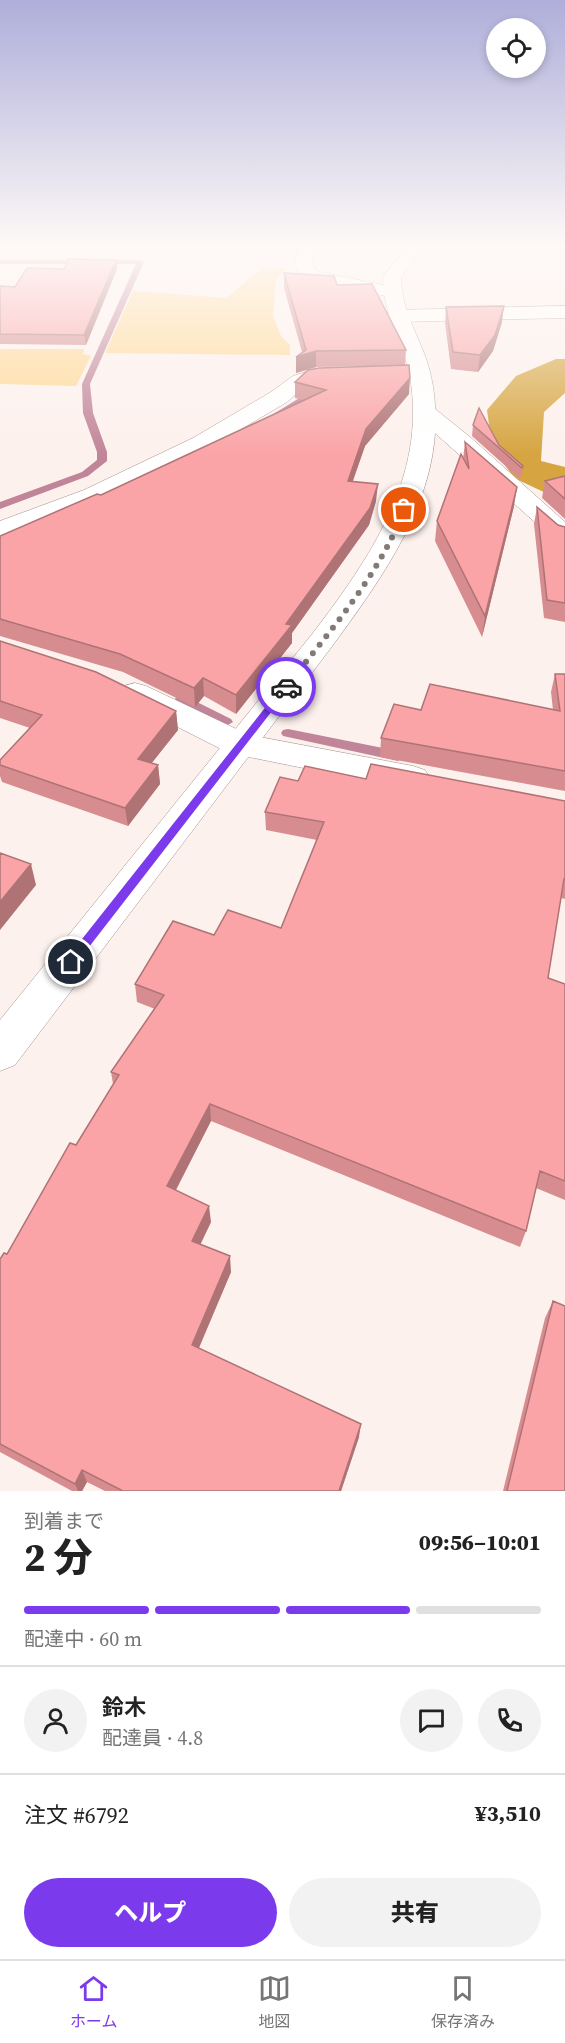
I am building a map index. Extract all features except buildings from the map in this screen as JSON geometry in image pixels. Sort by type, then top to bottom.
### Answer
[{"type":"street","points":[[396,316],[408,374],[426,413],[452,433],[565,535]]},
{"type":"street","points":[[0,530],[93,495],[201,443],[279,397],[300,380],[316,375],[362,375]]},
{"type":"street","points":[[0,1052],[364,583],[397,529],[419,472],[426,413]]},
{"type":"street","points":[[111,681],[240,745],[438,782]]},
{"type":"shaded area","points":[[122,316],[273,316],[281,336],[290,345],[290,355],[105,353]]},
{"type":"shaded area","points":[[0,349],[84,349],[83,354],[91,356],[76,386],[0,384]]},
{"type":"shaded area","points":[[556,359],[565,359],[565,393],[544,412],[541,461],[565,467],[565,502],[514,478],[492,447],[487,410],[516,376]]},
{"type":"waterway","points":[[0,506],[85,474],[102,461],[102,452],[88,413],[86,384],[116,316]]},
{"type":"waterway","points":[[278,415],[304,399],[313,386]]},
{"type":"waterway","points":[[181,698],[226,722]]},
{"type":"waterway","points":[[288,733],[398,756]]},
{"type":"way so far","points":[[286,687],[364,583],[397,529],[404,510]]},
{"type":"route","points":[[71,962],[286,687]]}]
